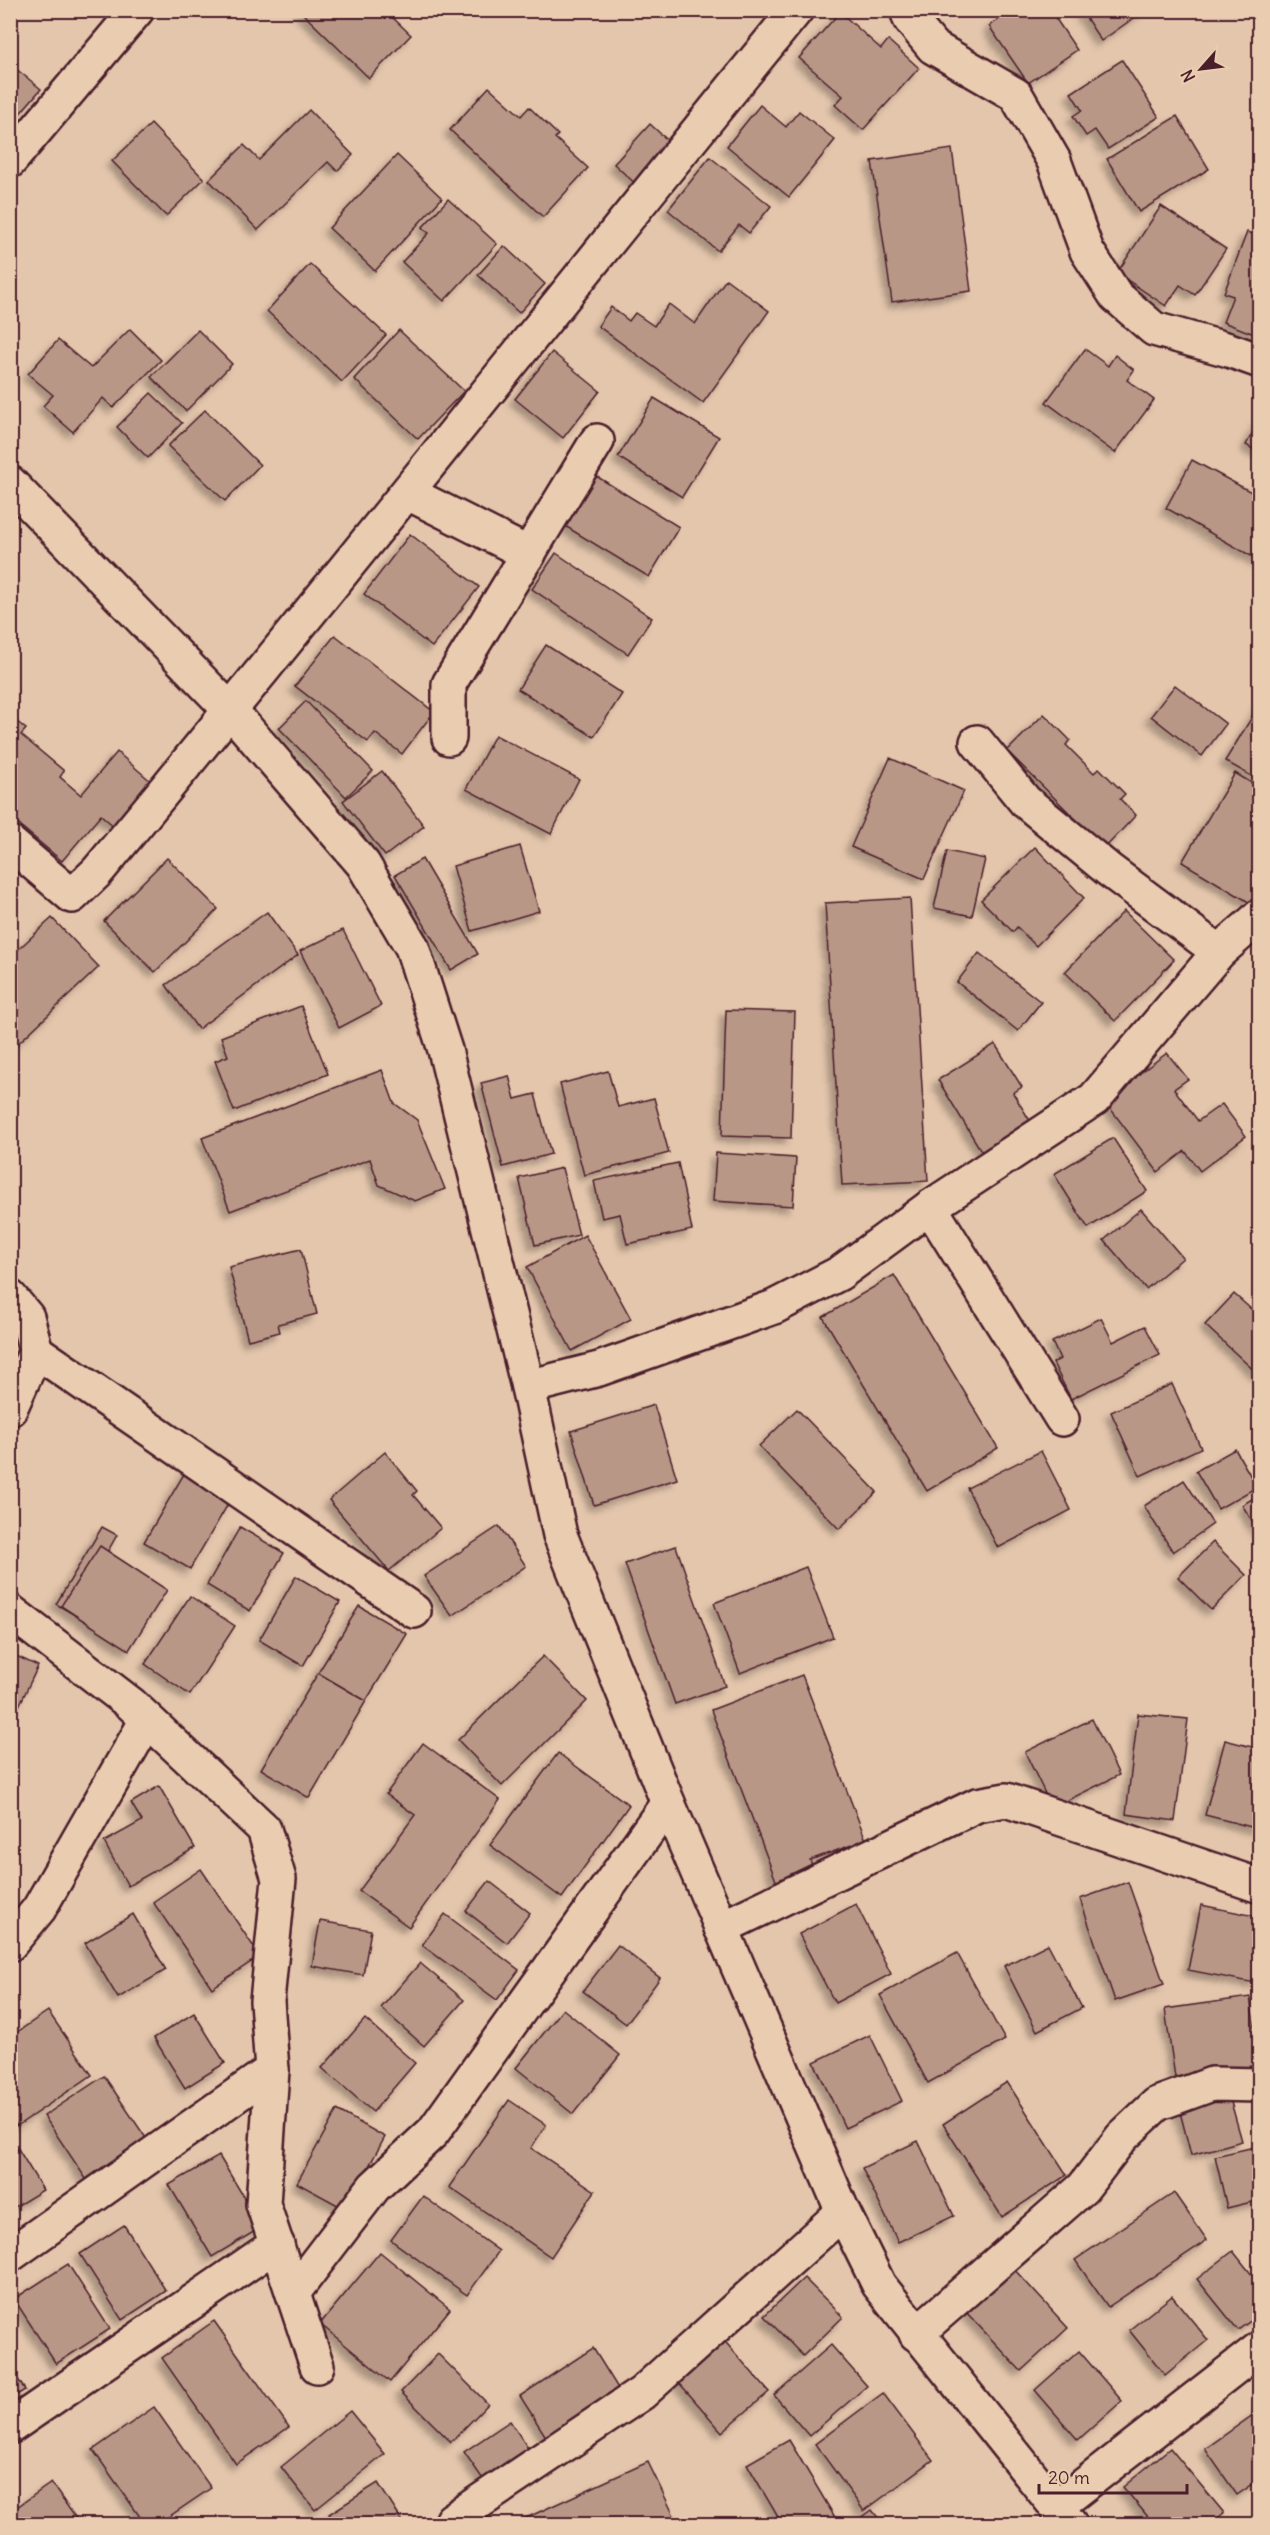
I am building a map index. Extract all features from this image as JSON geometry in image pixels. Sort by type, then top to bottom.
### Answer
[{"type":"street","points":[[10,161],[137,10]]},
{"type":"street","points":[[10,843],[72,896],[97,872],[408,493],[796,10]]},
{"type":"street","points":[[907,10],[910,19],[933,47],[1016,95],[1054,161],[1087,251],[1116,296],[1154,329],[1260,361]]},
{"type":"street","points":[[449,738],[449,684],[597,441]]},
{"type":"street","points":[[10,483],[231,711],[363,864],[411,947],[445,1050],[528,1387],[560,1535],[721,1928],[843,2211],[879,2285],[1063,2516],[1260,2348]]},
{"type":"street","points":[[408,493],[529,554]]},
{"type":"street","points":[[977,742],[1025,801],[1109,870],[1219,952]]},
{"type":"street","points":[[528,1387],[599,1369],[774,1307],[840,1273],[930,1207],[1094,1099],[1219,952],[1260,916]]},
{"type":"street","points":[[930,1207],[1062,1419]]},
{"type":"street","points":[[10,1297],[27,1317],[36,1351],[10,1409]]},
{"type":"street","points":[[36,1351],[414,1611]]},
{"type":"street","points":[[10,1611],[131,1704],[264,1829],[279,1879],[267,2001],[272,2070],[263,2204],[316,2366]]},
{"type":"street","points":[[10,1944],[39,1909],[147,1720]]},
{"type":"street","points":[[721,1928],[977,1805],[1006,1800],[1260,1886]]},
{"type":"street","points":[[293,2293],[374,2187],[433,2132],[668,1803]]},
{"type":"street","points":[[10,2255],[272,2070]]},
{"type":"street","points":[[916,2334],[1083,2188],[1122,2138],[1157,2104],[1212,2084],[1260,2085]]},
{"type":"street","points":[[452,2520],[642,2393],[843,2211]]},
{"type":"street","points":[[10,2427],[277,2244]]},
{"type":"building","points":[[299,10],[394,10],[390,15],[411,35],[369,78]]},
{"type":"building","points":[[1013,10],[1050,10],[1077,50],[1028,83],[989,26]]},
{"type":"building","points":[[1081,10],[1145,10],[1101,41]]},
{"type":"building","points":[[840,12],[881,49],[888,40],[919,68],[863,130],[835,105],[843,96],[799,58]]},
{"type":"building","points":[[1122,60],[1159,117],[1108,149],[1095,130],[1086,136],[1073,116],[1082,110],[1071,93]]},
{"type":"building","points":[[10,64],[41,89],[10,125]]},
{"type":"building","points":[[489,87],[521,116],[529,107],[558,135],[555,138],[588,168],[543,217],[450,130]]},
{"type":"building","points":[[760,105],[786,127],[799,111],[835,140],[789,197],[727,146]]},
{"type":"building","points":[[309,110],[353,155],[337,171],[328,162],[258,230],[209,180],[244,145],[259,160]]},
{"type":"building","points":[[1177,116],[1209,169],[1139,212],[1107,159]]},
{"type":"building","points":[[151,124],[204,179],[166,216],[112,161]]},
{"type":"building","points":[[650,124],[676,148],[640,188],[614,164]]},
{"type":"building","points":[[952,149],[971,291],[892,302],[872,161]]},
{"type":"building","points":[[397,155],[442,198],[375,271],[329,228]]},
{"type":"building","points":[[710,157],[771,206],[749,233],[739,225],[718,251],[668,210]]},
{"type":"building","points":[[448,199],[497,244],[444,301],[402,262],[429,233],[422,228]]},
{"type":"building","points":[[1161,206],[1226,249],[1195,295],[1180,285],[1166,306],[1117,273]]},
{"type":"building","points":[[1247,232],[1260,237],[1260,333],[1254,331],[1254,334],[1223,322],[1233,296],[1224,293]]},
{"type":"building","points":[[504,246],[545,284],[519,313],[478,275]]},
{"type":"building","points":[[310,264],[386,335],[342,382],[267,311]]},
{"type":"building","points":[[726,279],[769,311],[703,403],[598,326],[611,307],[629,321],[635,313],[654,326],[669,304],[695,324]]},
{"type":"building","points":[[130,329],[161,360],[113,408],[103,398],[73,432],[43,406],[53,395],[28,374],[58,340],[91,368]]},
{"type":"building","points":[[198,330],[232,364],[186,411],[151,377]]},
{"type":"building","points":[[399,330],[464,391],[418,439],[354,379]]},
{"type":"building","points":[[1085,349],[1108,366],[1115,355],[1134,370],[1127,380],[1154,400],[1115,453],[1046,402]]},
{"type":"building","points":[[552,352],[600,391],[563,438],[515,399]]},
{"type":"building","points":[[151,393],[182,423],[148,458],[117,427]]},
{"type":"building","points":[[654,398],[719,437],[682,497],[618,457]]},
{"type":"building","points":[[205,410],[260,465],[225,501],[168,446]]},
{"type":"building","points":[[1260,419],[1260,453],[1246,445]]},
{"type":"building","points":[[1192,460],[1253,493],[1260,481],[1260,561],[1166,508]]},
{"type":"building","points":[[596,476],[679,527],[649,577],[565,526]]},
{"type":"building","points":[[410,534],[479,587],[432,647],[364,594]]},
{"type":"building","points":[[556,553],[652,618],[628,654],[532,589]]},
{"type":"building","points":[[335,635],[434,712],[402,754],[375,733],[368,742],[295,686]]},
{"type":"building","points":[[546,645],[622,694],[594,737],[518,689]]},
{"type":"building","points":[[1175,685],[1226,724],[1202,756],[1151,716]]},
{"type":"building","points":[[306,701],[373,771],[346,797],[279,728]]},
{"type":"building","points":[[1260,704],[1260,781],[1225,761]]},
{"type":"building","points":[[1044,714],[1070,740],[1066,745],[1094,773],[1099,768],[1125,794],[1120,799],[1136,815],[1105,848],[1007,751]]},
{"type":"building","points":[[10,716],[26,729],[21,735],[64,771],[60,777],[81,795],[117,752],[153,783],[116,828],[101,815],[62,861],[18,824],[10,833]]},
{"type":"building","points":[[495,735],[579,779],[551,834],[466,789]]},
{"type":"building","points":[[890,758],[964,791],[924,879],[851,847]]},
{"type":"building","points":[[382,771],[424,826],[385,856],[343,801]]},
{"type":"building","points":[[1235,773],[1260,788],[1260,848],[1255,856],[1260,859],[1260,904],[1257,907],[1182,862]]},
{"type":"building","points":[[520,846],[539,911],[472,931],[453,866]]},
{"type":"building","points":[[1035,847],[1084,898],[1036,946],[1017,927],[1013,932],[981,900]]},
{"type":"building","points":[[947,851],[985,859],[972,916],[934,908]]},
{"type":"building","points":[[167,858],[218,909],[155,972],[104,921]]},
{"type":"building","points":[[422,859],[478,954],[451,970],[395,875]]},
{"type":"building","points":[[910,898],[928,1181],[842,1185],[825,903]]},
{"type":"building","points":[[1124,911],[1174,960],[1115,1021],[1065,972]]},
{"type":"building","points":[[267,912],[298,955],[198,1029],[166,985]]},
{"type":"building","points":[[52,918],[99,967],[10,1051],[10,957]]},
{"type":"building","points":[[343,930],[381,1006],[339,1028],[300,951]]},
{"type":"building","points":[[979,953],[1041,1002],[1018,1031],[957,982]]},
{"type":"building","points":[[301,1006],[328,1074],[234,1111],[215,1061],[228,1056],[221,1037]]},
{"type":"building","points":[[726,1010],[795,1012],[791,1138],[722,1136]]},
{"type":"building","points":[[995,1044],[1022,1087],[1013,1093],[1032,1124],[983,1154],[938,1080]]},
{"type":"building","points":[[1167,1053],[1188,1079],[1174,1089],[1198,1121],[1222,1104],[1246,1136],[1200,1171],[1185,1151],[1158,1172],[1104,1100]]},
{"type":"building","points":[[382,1070],[394,1103],[417,1120],[445,1189],[415,1201],[379,1185],[370,1159],[230,1211],[202,1138]]},
{"type":"building","points":[[608,1071],[618,1107],[654,1098],[669,1153],[584,1175],[560,1084]]},
{"type":"building","points":[[509,1076],[515,1099],[535,1094],[551,1154],[503,1167],[481,1083]]},
{"type":"building","points":[[1113,1138],[1147,1191],[1088,1228],[1054,1174]]},
{"type":"building","points":[[716,1153],[796,1158],[793,1206],[713,1201]]},
{"type":"building","points":[[678,1163],[692,1230],[627,1244],[620,1214],[602,1218],[594,1181]]},
{"type":"building","points":[[562,1168],[579,1235],[535,1245],[519,1178]]},
{"type":"building","points":[[1141,1209],[1183,1258],[1146,1289],[1104,1240]]},
{"type":"building","points":[[585,1235],[631,1319],[572,1351],[527,1267]]},
{"type":"building","points":[[301,1249],[317,1314],[278,1324],[280,1332],[248,1340],[229,1267]]},
{"type":"building","points":[[894,1275],[998,1448],[927,1491],[823,1317]]},
{"type":"building","points":[[1234,1294],[1260,1317],[1260,1376],[1205,1325]]},
{"type":"building","points":[[1101,1318],[1113,1342],[1145,1326],[1160,1355],[1071,1399],[1053,1363],[1060,1359],[1052,1342]]},
{"type":"building","points":[[1172,1384],[1201,1448],[1140,1476],[1111,1412]]},
{"type":"building","points":[[654,1405],[677,1479],[594,1505],[571,1431]]},
{"type":"building","points":[[797,1409],[877,1492],[839,1529],[759,1446]]},
{"type":"building","points":[[1235,1449],[1257,1487],[1218,1509],[1196,1471]]},
{"type":"building","points":[[1041,1451],[1071,1510],[998,1548],[967,1488]]},
{"type":"building","points":[[385,1452],[417,1491],[413,1495],[441,1528],[389,1571],[329,1500]]},
{"type":"building","points":[[188,1467],[234,1494],[190,1569],[144,1542]]},
{"type":"building","points":[[1184,1480],[1213,1524],[1173,1552],[1144,1506]]},
{"type":"building","points":[[1260,1494],[1260,1533],[1242,1505]]},
{"type":"building","points":[[499,1526],[526,1566],[452,1616],[424,1576]]},
{"type":"building","points":[[102,1527],[117,1535],[96,1572],[104,1578],[112,1565],[148,1588],[117,1640],[56,1604]]},
{"type":"building","points":[[240,1527],[284,1553],[250,1611],[207,1585]]},
{"type":"building","points":[[1213,1542],[1246,1575],[1211,1610],[1178,1577]]},
{"type":"building","points":[[100,1546],[167,1590],[129,1650],[61,1606]]},
{"type":"building","points":[[676,1546],[725,1686],[675,1704],[625,1564]]},
{"type":"building","points":[[806,1567],[833,1637],[740,1673],[714,1603]]},
{"type":"building","points":[[296,1576],[340,1602],[303,1666],[259,1640]]},
{"type":"building","points":[[190,1596],[235,1626],[190,1695],[145,1664]]},
{"type":"building","points":[[359,1606],[407,1634],[366,1701],[318,1673]]},
{"type":"building","points":[[10,1653],[38,1666],[10,1725]]},
{"type":"building","points":[[543,1656],[587,1701],[502,1786],[458,1740]]},
{"type":"building","points":[[318,1673],[366,1701],[309,1798],[261,1769]]},
{"type":"building","points":[[802,1675],[866,1840],[810,1860],[819,1882],[778,1886],[711,1710]]},
{"type":"building","points":[[1138,1714],[1188,1719],[1175,1821],[1126,1814]]},
{"type":"building","points":[[1092,1719],[1119,1775],[1052,1808],[1025,1752]]},
{"type":"building","points":[[1225,1740],[1260,1749],[1259,1829],[1205,1815]]},
{"type":"building","points":[[423,1743],[500,1800],[409,1927],[359,1891],[415,1815],[386,1794]]},
{"type":"building","points":[[558,1753],[629,1805],[562,1898],[490,1845]]},
{"type":"building","points":[[159,1786],[195,1848],[128,1886],[104,1842],[142,1821],[131,1803]]},
{"type":"building","points":[[201,1869],[260,1956],[212,1988],[153,1902]]},
{"type":"building","points":[[489,1881],[530,1913],[507,1943],[466,1911]]},
{"type":"building","points":[[1128,1882],[1164,1984],[1115,2001],[1080,1899]]},
{"type":"building","points":[[856,1904],[891,1974],[835,2003],[799,1934]]},
{"type":"building","points":[[1201,1905],[1260,1917],[1260,1963],[1255,1983],[1188,1970]]},
{"type":"building","points":[[133,1914],[166,1970],[118,1998],[85,1943]]},
{"type":"building","points":[[445,1914],[519,1970],[497,2000],[422,1945]]},
{"type":"building","points":[[320,1921],[371,1930],[363,1975],[312,1966]]},
{"type":"building","points":[[1048,1944],[1082,2008],[1037,2031],[1004,1966]]},
{"type":"building","points":[[618,1945],[660,1978],[626,2024],[583,1991]]},
{"type":"building","points":[[957,1953],[1005,2040],[928,2083],[880,1995]]},
{"type":"building","points":[[420,1963],[464,2000],[424,2046],[381,2008]]},
{"type":"building","points":[[1250,1997],[1260,2065],[1175,2077],[1165,2009]]},
{"type":"building","points":[[563,2009],[620,2055],[573,2114],[516,2068]]},
{"type":"building","points":[[48,2011],[92,2075],[17,2126],[10,2116],[10,2037]]},
{"type":"building","points":[[194,2013],[225,2063],[185,2088],[154,2038]]},
{"type":"building","points":[[365,2019],[415,2063],[373,2112],[322,2068]]},
{"type":"building","points":[[870,2035],[902,2101],[845,2128],[814,2062]]},
{"type":"building","points":[[104,2076],[146,2138],[86,2179],[44,2116]]},
{"type":"building","points":[[1007,2082],[1067,2175],[1002,2217],[943,2124]]},
{"type":"building","points":[[1229,2095],[1242,2141],[1191,2155],[1179,2108]]},
{"type":"building","points":[[509,2100],[546,2125],[531,2148],[595,2191],[551,2257],[449,2187]]},
{"type":"building","points":[[337,2110],[385,2137],[345,2209],[297,2183]]},
{"type":"building","points":[[10,2137],[43,2190],[10,2210]]},
{"type":"building","points":[[918,2141],[954,2216],[898,2242],[862,2168]]},
{"type":"building","points":[[1259,2146],[1260,2200],[1227,2208],[1215,2156]]},
{"type":"building","points":[[219,2156],[262,2227],[212,2257],[169,2185]]},
{"type":"building","points":[[1174,2193],[1207,2240],[1108,2307],[1075,2260]]},
{"type":"building","points":[[423,2196],[499,2251],[467,2295],[391,2240]]},
{"type":"building","points":[[124,2225],[166,2291],[122,2320],[80,2254]]},
{"type":"building","points":[[1233,2251],[1260,2285],[1260,2314],[1238,2330],[1197,2279]]},
{"type":"building","points":[[380,2252],[450,2309],[390,2382],[320,2324]]},
{"type":"building","points":[[68,2264],[110,2329],[56,2364],[14,2299]]},
{"type":"building","points":[[1013,2268],[1068,2328],[1021,2371],[966,2312]]},
{"type":"building","points":[[804,2278],[843,2317],[803,2356],[764,2316]]},
{"type":"building","points":[[1172,2296],[1208,2340],[1165,2375],[1129,2330]]},
{"type":"building","points":[[214,2321],[289,2427],[236,2464],[162,2358]]},
{"type":"building","points":[[721,2337],[769,2392],[722,2432],[675,2378]]},
{"type":"building","points":[[831,2345],[867,2386],[809,2436],[774,2395]]},
{"type":"building","points":[[593,2348],[621,2393],[548,2440],[520,2396]]},
{"type":"building","points":[[1079,2351],[1122,2401],[1078,2440],[1035,2390]]},
{"type":"building","points":[[438,2354],[488,2404],[451,2442],[401,2392]]},
{"type":"building","points":[[10,2367],[25,2390],[10,2399]]},
{"type":"building","points":[[883,2393],[933,2460],[864,2511],[815,2444]]},
{"type":"building","points":[[154,2407],[211,2488],[158,2524],[145,2524],[93,2450]]},
{"type":"building","points":[[1260,2410],[1260,2479],[1237,2495],[1205,2449]]},
{"type":"building","points":[[350,2411],[385,2454],[315,2510],[281,2467]]},
{"type":"building","points":[[510,2421],[532,2454],[487,2485],[464,2452]]},
{"type":"building","points":[[789,2440],[839,2524],[782,2524],[747,2464]]},
{"type":"building","points":[[1170,2448],[1224,2513],[1210,2524],[1154,2524],[1123,2487]]},
{"type":"building","points":[[648,2462],[678,2524],[513,2524]]},
{"type":"building","points":[[51,2483],[80,2524],[10,2524],[10,2512]]},
{"type":"building","points":[[378,2483],[404,2524],[336,2524],[329,2514]]},
{"type":"building","points":[[872,2510],[883,2524],[853,2524]]}]
